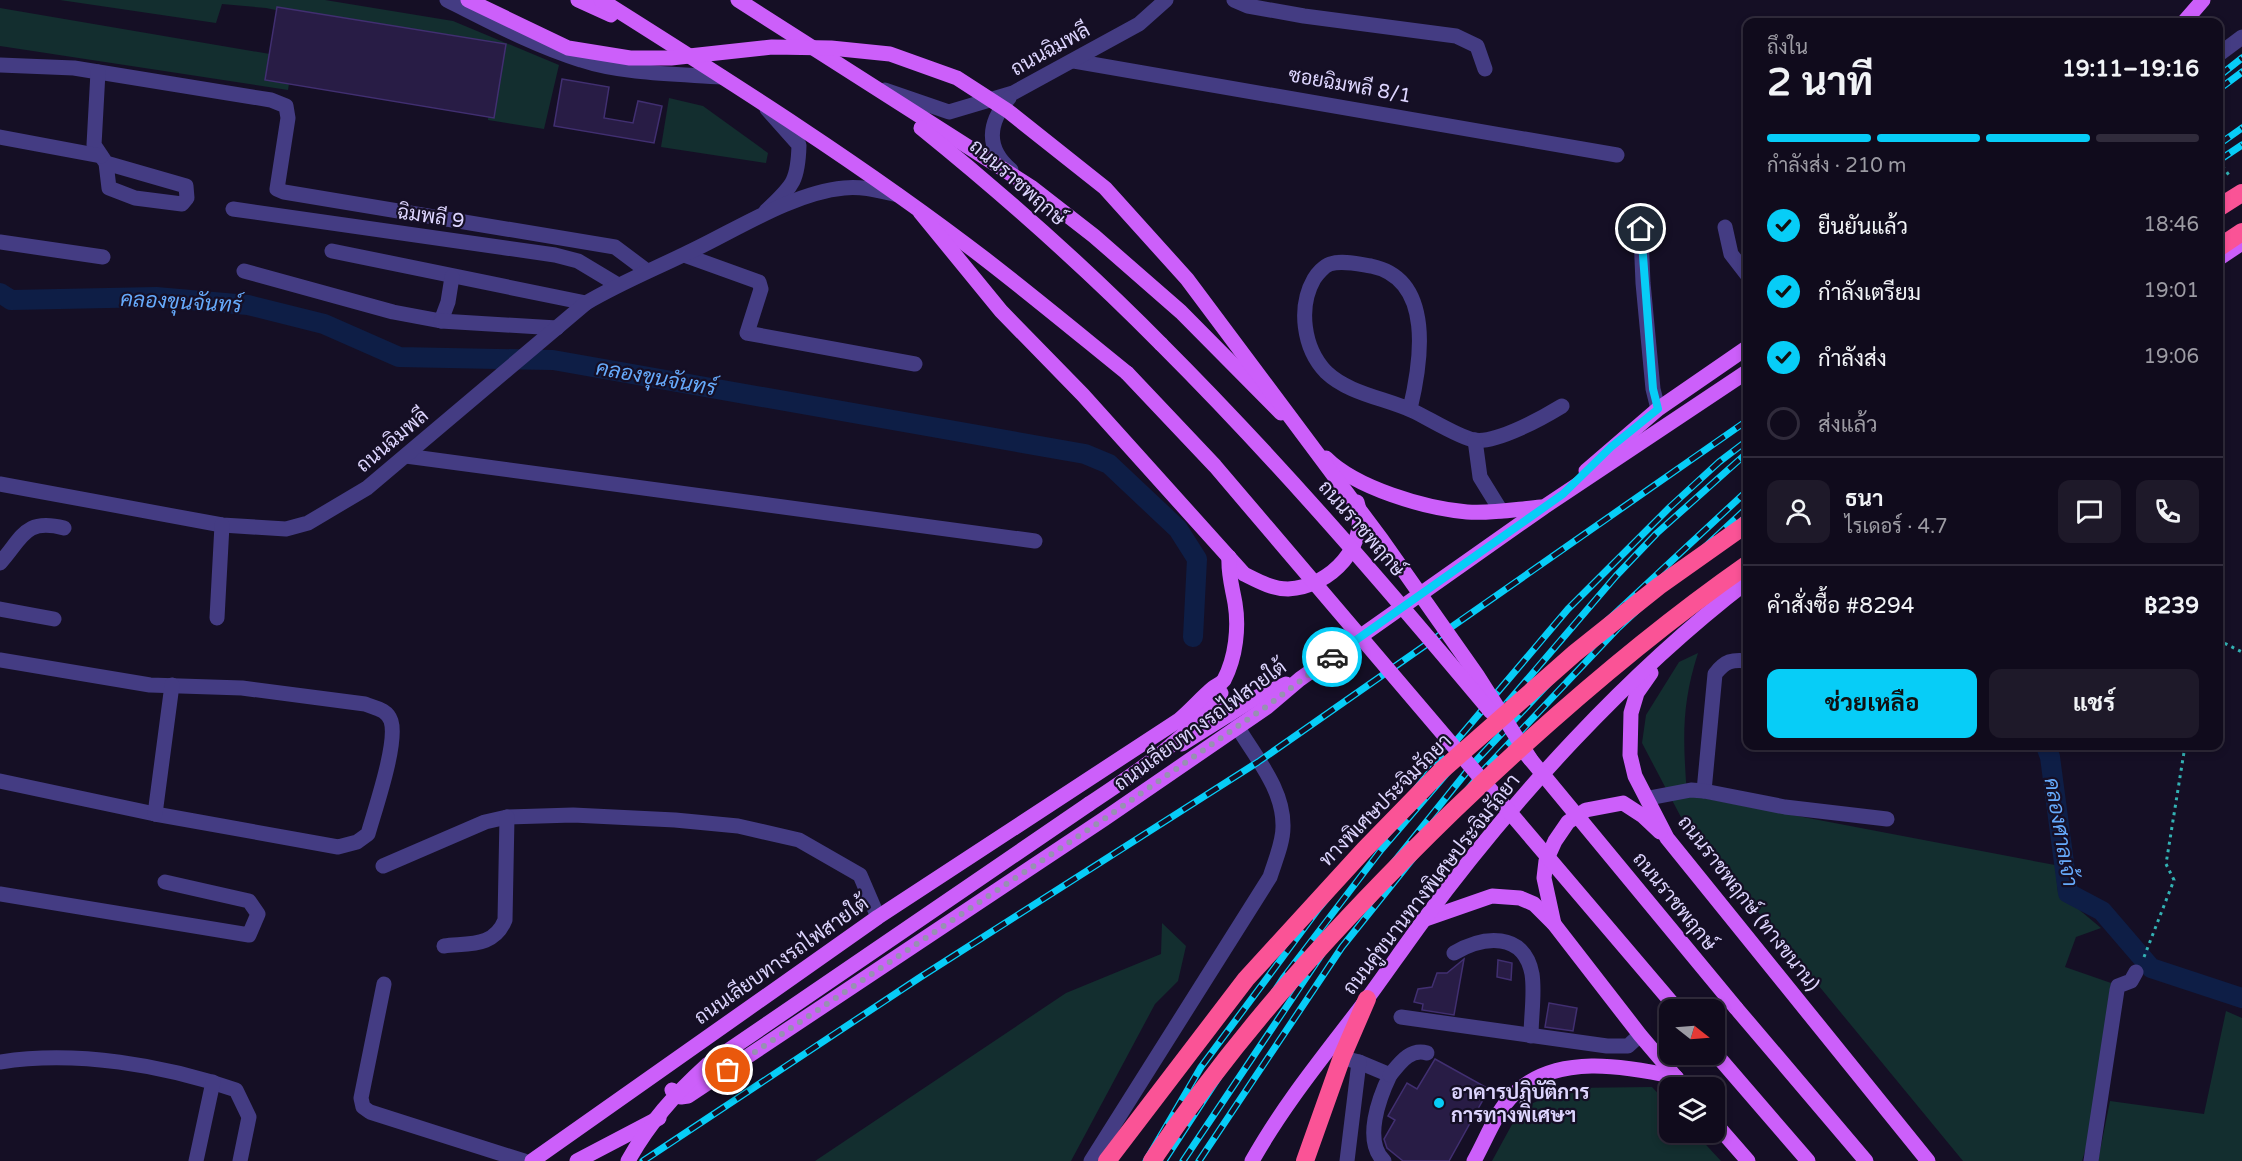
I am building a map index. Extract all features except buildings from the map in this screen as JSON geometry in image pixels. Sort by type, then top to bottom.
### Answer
[{"type":"highway","points":[[2223,205],[2242,193]]},
{"type":"highway","points":[[2223,245],[2242,232]]},
{"type":"highway","name":"ทางพิเศษประจิมรัถยา","points":[[1107,1161],[1246,979],[1364,850],[1441,771],[1575,653],[1659,586],[1743,527]]},
{"type":"highway","points":[[1152,1161],[1230,1052],[1304,964],[1395,868],[1536,731],[1634,649],[1743,568]]},
{"type":"highway","points":[[1305,1161],[1351,1059],[1367,999]]},
{"type":"main road","points":[[468,0],[568,48],[630,58],[671,58],[772,47],[831,48],[890,54],[957,78],[1008,111],[1105,188],[1187,279],[1250,360],[1413,584],[1477,675],[1531,760]]},
{"type":"main road","points":[[578,0],[665,41]]},
{"type":"main road","points":[[601,0],[761,102],[898,195],[985,258],[1127,373],[1215,466],[1669,999]]},
{"type":"main road","name":"ถนนราชพฤกษ์","points":[[738,0],[1031,187],[1094,236],[1181,312],[1337,469],[1377,488],[1433,506],[1468,512],[1544,507]]},
{"type":"main road","points":[[2187,18],[2203,0]]},
{"type":"main road","name":"ถนนราชพฤกษ์","points":[[867,84],[1035,223],[1161,344],[1248,432],[1345,539],[1866,1161]]},
{"type":"main road","points":[[920,212],[1001,310],[1083,395],[1244,574],[1265,585],[1287,589],[1310,585],[1331,575],[1347,558],[1357,537],[1360,516],[1356,497],[1337,469]]},
{"type":"main road","points":[[2223,256],[2242,243]]},
{"type":"main road","points":[[1563,494],[1611,447],[1658,409],[1743,350]]},
{"type":"main road","name":"ถนนเลียบทางรถไฟสายใต้","points":[[644,1082],[657,1080],[681,1097],[688,1096],[1104,819],[1267,706],[1300,679],[1544,507],[1743,374]]},
{"type":"main road","name":"ถนนเลียบทางรถไฟสายใต้","points":[[532,1161],[878,917],[1179,720],[1222,682],[1232,658],[1237,628],[1235,603],[1228,579],[1229,557]]},
{"type":"main road","points":[[1724,600],[1743,564]]},
{"type":"main road","name":"ถนนคู่ขนานทางพิเศษประจิมรัถยา","points":[[1252,1161],[1296,1090],[1367,999],[1423,920],[1534,785],[1626,687],[1670,645],[1743,585]]},
{"type":"main road","name":"ถนนราชพฤกษ์ (ทางขนาน)","points":[[1670,645],[1637,693],[1631,713],[1630,755],[1635,776],[1667,838],[1928,1161]]},
{"type":"main road","points":[[628,1161],[646,1128],[678,1092],[707,1065],[1147,766],[1257,697],[1300,679]]},
{"type":"main road","points":[[1147,766],[1208,710],[1221,693],[1222,682]]},
{"type":"main road","points":[[1554,924],[1544,878],[1545,861],[1568,822],[1586,810],[1623,803],[1643,816],[1667,838]]},
{"type":"main road","points":[[1423,920],[1473,901],[1507,895],[1534,904],[1554,924],[1640,1035],[1677,1077]]},
{"type":"main road","points":[[1725,1065],[1808,1161]]},
{"type":"main road","points":[[1474,1161],[1512,1095],[1540,1076],[1587,1067],[1614,1066],[1660,1077]]},
{"type":"main road","points":[[577,1161],[666,1114],[673,1103],[672,1090]]},
{"type":"main road","points":[[1725,1135],[1748,1161]]},
{"type":"street","points":[[447,0],[506,29],[582,61],[652,73],[722,77]]},
{"type":"street","name":"ถนนฉิมพลี","points":[[867,84],[949,111],[1013,93],[1139,24],[1166,0]]},
{"type":"street","points":[[1234,0],[1248,6],[1304,16],[1456,36],[1477,46],[1485,69]]},
{"type":"street","points":[[2223,51],[2242,37]]},
{"type":"street","name":"ซอยฉิมพลี 8/1","points":[[1074,60],[1617,155]]},
{"type":"street","points":[[0,65],[74,68],[271,100],[286,106],[288,118],[277,189],[615,248],[646,272]]},
{"type":"street","points":[[0,137],[103,159],[186,186],[187,198],[182,204],[135,198],[109,188],[103,159],[94,145],[98,72]]},
{"type":"street","name":"ถนนฉิมพลี","points":[[1013,93],[1001,107],[994,125],[991,145],[1000,161],[1031,187]]},
{"type":"street","name":"ถนนฉิมพลี","points":[[759,217],[791,188],[798,170],[799,146],[761,102]]},
{"type":"street","name":"ถนนฉิมพลี","points":[[0,484],[222,525],[286,529],[308,523],[367,488],[586,303],[618,285],[759,217],[805,198],[842,188],[864,187],[898,195]]},
{"type":"street","name":"ฉิมพลี 9","points":[[233,209],[555,255],[578,261],[618,285]]},
{"type":"street","points":[[1640,211],[1643,283],[1653,389],[1658,409]]},
{"type":"street","points":[[1725,227],[1731,254],[1743,270]]},
{"type":"street","points":[[0,242],[103,257]]},
{"type":"street","points":[[332,251],[586,303]]},
{"type":"street","points":[[684,255],[759,282],[761,289],[747,333],[915,364]]},
{"type":"street","points":[[1410,409],[1418,376],[1420,346],[1417,314],[1409,294],[1397,278],[1385,269],[1355,263],[1329,264],[1318,273],[1307,292],[1304,321],[1311,349],[1326,372],[1347,385],[1410,409],[1475,440],[1514,432],[1562,406]]},
{"type":"street","points":[[244,271],[393,312],[441,321],[552,332]]},
{"type":"street","points":[[441,321],[448,302],[452,277]]},
{"type":"street","points":[[1475,440],[1480,477],[1501,511]]},
{"type":"street","points":[[406,456],[1035,541]]},
{"type":"street","points":[[0,563],[29,528],[46,524],[64,528]]},
{"type":"street","points":[[217,618],[222,525]]},
{"type":"street","points":[[0,609],[54,619]]},
{"type":"street","points":[[1704,791],[1715,674],[1722,664],[1733,659],[1743,660]]},
{"type":"street","points":[[0,660],[150,685],[242,688],[365,704],[383,710],[391,720],[392,740],[368,834],[357,842],[338,847],[155,814],[0,781]]},
{"type":"street","points":[[155,814],[172,685]]},
{"type":"street","points":[[1091,1161],[1270,877],[1283,827],[1280,805],[1276,788],[1237,726]]},
{"type":"street","points":[[1648,798],[1691,790],[1704,791],[1785,807],[1887,819]]},
{"type":"street","points":[[383,866],[485,822],[507,817],[573,815],[738,826],[799,840],[860,875],[878,917]]},
{"type":"street","points":[[444,946],[491,940],[501,931],[505,920],[507,817]]},
{"type":"street","points":[[0,894],[249,935],[258,914],[249,901],[165,882]]},
{"type":"street","points":[[1454,952],[1472,942],[1489,940],[1505,941],[1518,948],[1526,958],[1532,975],[1531,1036]]},
{"type":"street","points":[[2091,1161],[2117,990],[2118,986],[2131,981],[2136,972]]},
{"type":"street","points":[[384,984],[362,1098],[363,1107],[370,1112],[524,1161]]},
{"type":"street","points":[[1401,1017],[1531,1036],[1628,1046],[1640,1035]]},
{"type":"street","points":[[1384,1161],[1376,1147],[1375,1124],[1381,1094],[1389,1075],[1410,1054],[1420,1051],[1427,1053]]},
{"type":"street","points":[[0,1062],[26,1058],[140,1063],[236,1090],[249,1117],[240,1161]]},
{"type":"street","points":[[1347,1161],[1351,1059],[1389,1075]]},
{"type":"street","points":[[196,1161],[213,1082]]},
{"type":"path","points":[[2223,642],[2242,652]]},
{"type":"path","points":[[2147,950],[2162,903],[2174,880],[2166,864],[2184,750]]},
{"type":"green space","points":[[60,0],[325,0],[453,21],[559,65],[544,129],[488,120],[490,54],[266,8],[222,4],[216,23]]},
{"type":"green space","points":[[0,8],[293,58],[288,90],[0,46]]},
{"type":"green space","points":[[669,98],[703,106],[768,153],[766,163],[661,147]]},
{"type":"green space","points":[[1698,653],[1686,707],[1687,795],[2055,865],[2058,892],[2101,928],[2076,937],[2065,967],[2111,983],[2088,1141],[2082,1161],[1963,1161],[1683,821],[1642,743],[1646,715],[1679,662]]},
{"type":"green space","points":[[1162,923],[1186,946],[1178,981],[1155,1004],[1071,1161],[815,1161],[1066,993],[1161,954]]},
{"type":"green space","points":[[2226,1011],[2242,1018],[2242,1161],[2098,1161],[2110,1101],[2204,1114]]},
{"type":"green space","points":[[1652,1087],[1659,1094],[1659,1143],[1704,1143],[1721,1161],[1492,1161],[1521,1108],[1569,1088]]},
{"type":"waterway","name":"คลองขุนจันทร์","points":[[0,293],[11,300],[156,297],[248,305],[324,324],[399,357],[553,360],[1085,454],[1109,464],[1178,529],[1197,559],[1193,637]]},
{"type":"waterway","name":"คลองศาลเจ้า","points":[[2047,750],[2068,893],[2102,911],[2151,968],[2242,998]]},
{"type":"railway","points":[[2223,73],[2242,58]]},
{"type":"railway","points":[[2223,86],[2242,72]]},
{"type":"railway","points":[[2223,141],[2242,128]]},
{"type":"railway","points":[[2223,158],[2242,145]]},
{"type":"railway","points":[[643,1161],[919,978],[1258,762],[1743,423]]},
{"type":"railway","points":[[1146,1161],[1201,1067],[1319,908],[1434,767],[1568,609],[1670,507],[1719,462],[1743,444]]},
{"type":"railway","points":[[1164,1161],[1284,977],[1381,850],[1616,576],[1657,533],[1743,456]]},
{"type":"railway","points":[[1183,1161],[1332,939],[1473,764],[1608,620],[1743,495]]},
{"type":"railway","points":[[1199,1161],[1342,947],[1482,772],[1617,629],[1743,512]]},
{"type":"way so far","points":[[728,1070],[1104,819],[1267,706],[1332,657]]},
{"type":"place","name":"อาคารปฏิบัติการ การทางพิเศษฯ","points":[[1439,1103]]},
{"type":"route","points":[[1332,657],[1563,494],[1611,447],[1658,409],[1653,389],[1643,283],[1641,229]]}]
